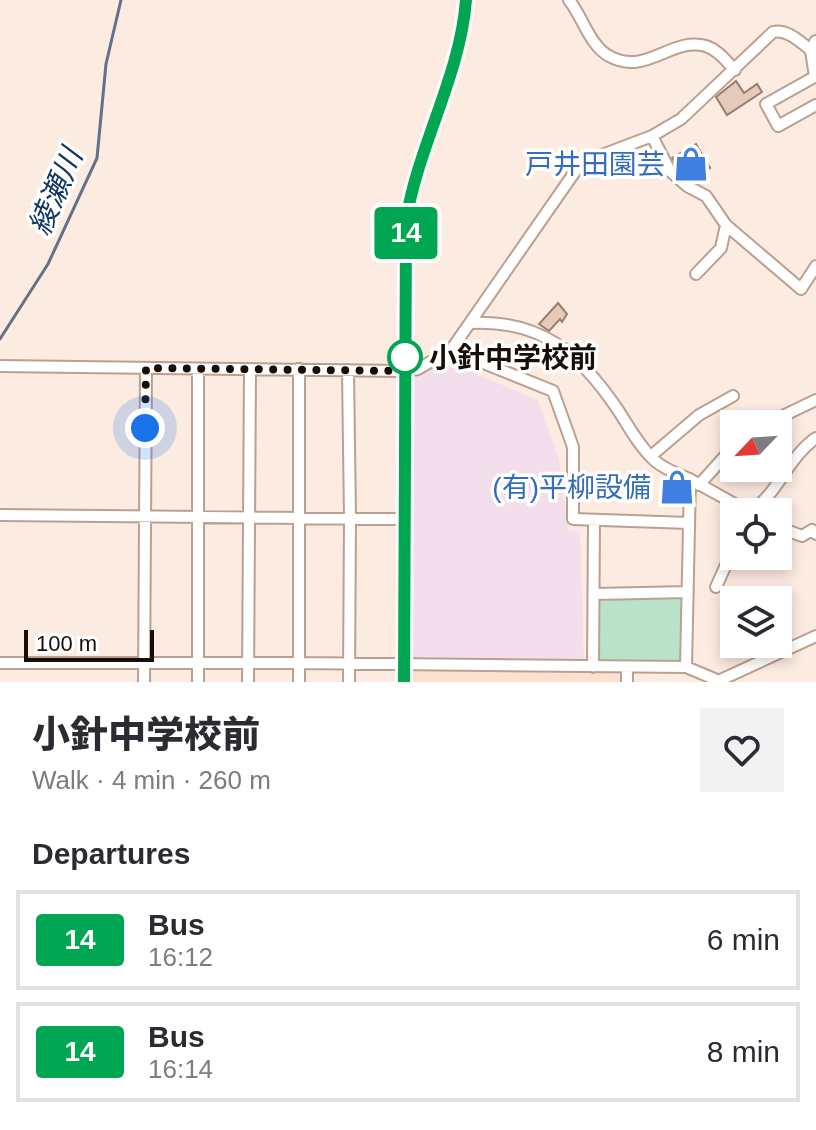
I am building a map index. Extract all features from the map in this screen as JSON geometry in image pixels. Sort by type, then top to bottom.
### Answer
[{"type":"street","points":[[404,682],[405,250],[410,200],[458,48],[466,0]]},
{"type":"street","points":[[570,0],[600,49],[611,58],[639,64],[691,45],[707,46],[719,53],[735,70]]},
{"type":"street","points":[[0,366],[250,371],[418,369],[451,350],[581,163],[652,136],[681,119],[773,32],[789,34],[814,47],[816,76],[766,104],[778,126],[816,105]]},
{"type":"street","points":[[652,136],[670,171],[687,186],[706,196],[726,225],[801,289],[816,266]]},
{"type":"street","points":[[696,274],[721,248],[726,225]]},
{"type":"street","points":[[470,323],[502,322],[539,332],[574,355],[597,379],[644,450],[668,471],[724,498]]},
{"type":"street","points":[[451,350],[553,391],[573,447],[573,519],[689,523]]},
{"type":"street","points":[[144,682],[146,368]]},
{"type":"street","points":[[198,369],[198,682]]},
{"type":"street","points":[[299,369],[299,682]]},
{"type":"street","points":[[348,370],[349,682]]},
{"type":"street","points":[[248,682],[250,371]]},
{"type":"street","points":[[651,456],[699,415],[733,396]]},
{"type":"street","points":[[792,412],[816,400]]},
{"type":"street","points":[[765,498],[774,490],[799,451],[816,438]]},
{"type":"street","points":[[686,667],[689,523],[695,482],[720,459]]},
{"type":"street","points":[[0,515],[403,519]]},
{"type":"street","points":[[593,667],[594,522]]},
{"type":"street","points":[[792,532],[802,536],[812,530],[816,534]]},
{"type":"street","points":[[716,587],[724,570]]},
{"type":"street","points":[[595,594],[688,592]]},
{"type":"street","points":[[0,663],[686,667],[717,681],[816,636]]},
{"type":"street","points":[[627,668],[627,682]]},
{"type":"shaded area","points":[[442,360],[538,400],[559,460],[568,530],[580,531],[584,660],[410,659],[413,377]]},
{"type":"shaded area","points":[[414,669],[620,671],[623,682],[411,682]]},
{"type":"green space","points":[[679,595],[683,599],[683,661],[598,663],[597,598]]},
{"type":"building","points":[[736,81],[744,93],[757,84],[762,92],[727,115],[716,97]]},
{"type":"building","points":[[696,144],[710,168],[691,179],[672,158]]},
{"type":"building","points":[[558,303],[567,314],[549,331],[539,324]]},
{"type":"waterway","name":"綾瀬川","points":[[0,339],[48,264],[97,158],[106,64],[121,0]]},
{"type":"bus line","name":"14","points":[[404,682],[406,221],[414,185],[458,48],[466,0]]},
{"type":"place","name":"戸井田園芸","points":[[691,164]]},
{"type":"place","name":"小針中学校前","points":[[405,357]]},
{"type":"place","name":"(有)平柳設備","points":[[677,487]]},
{"type":"route","points":[[145,428],[146,368],[405,371],[405,357]]}]
